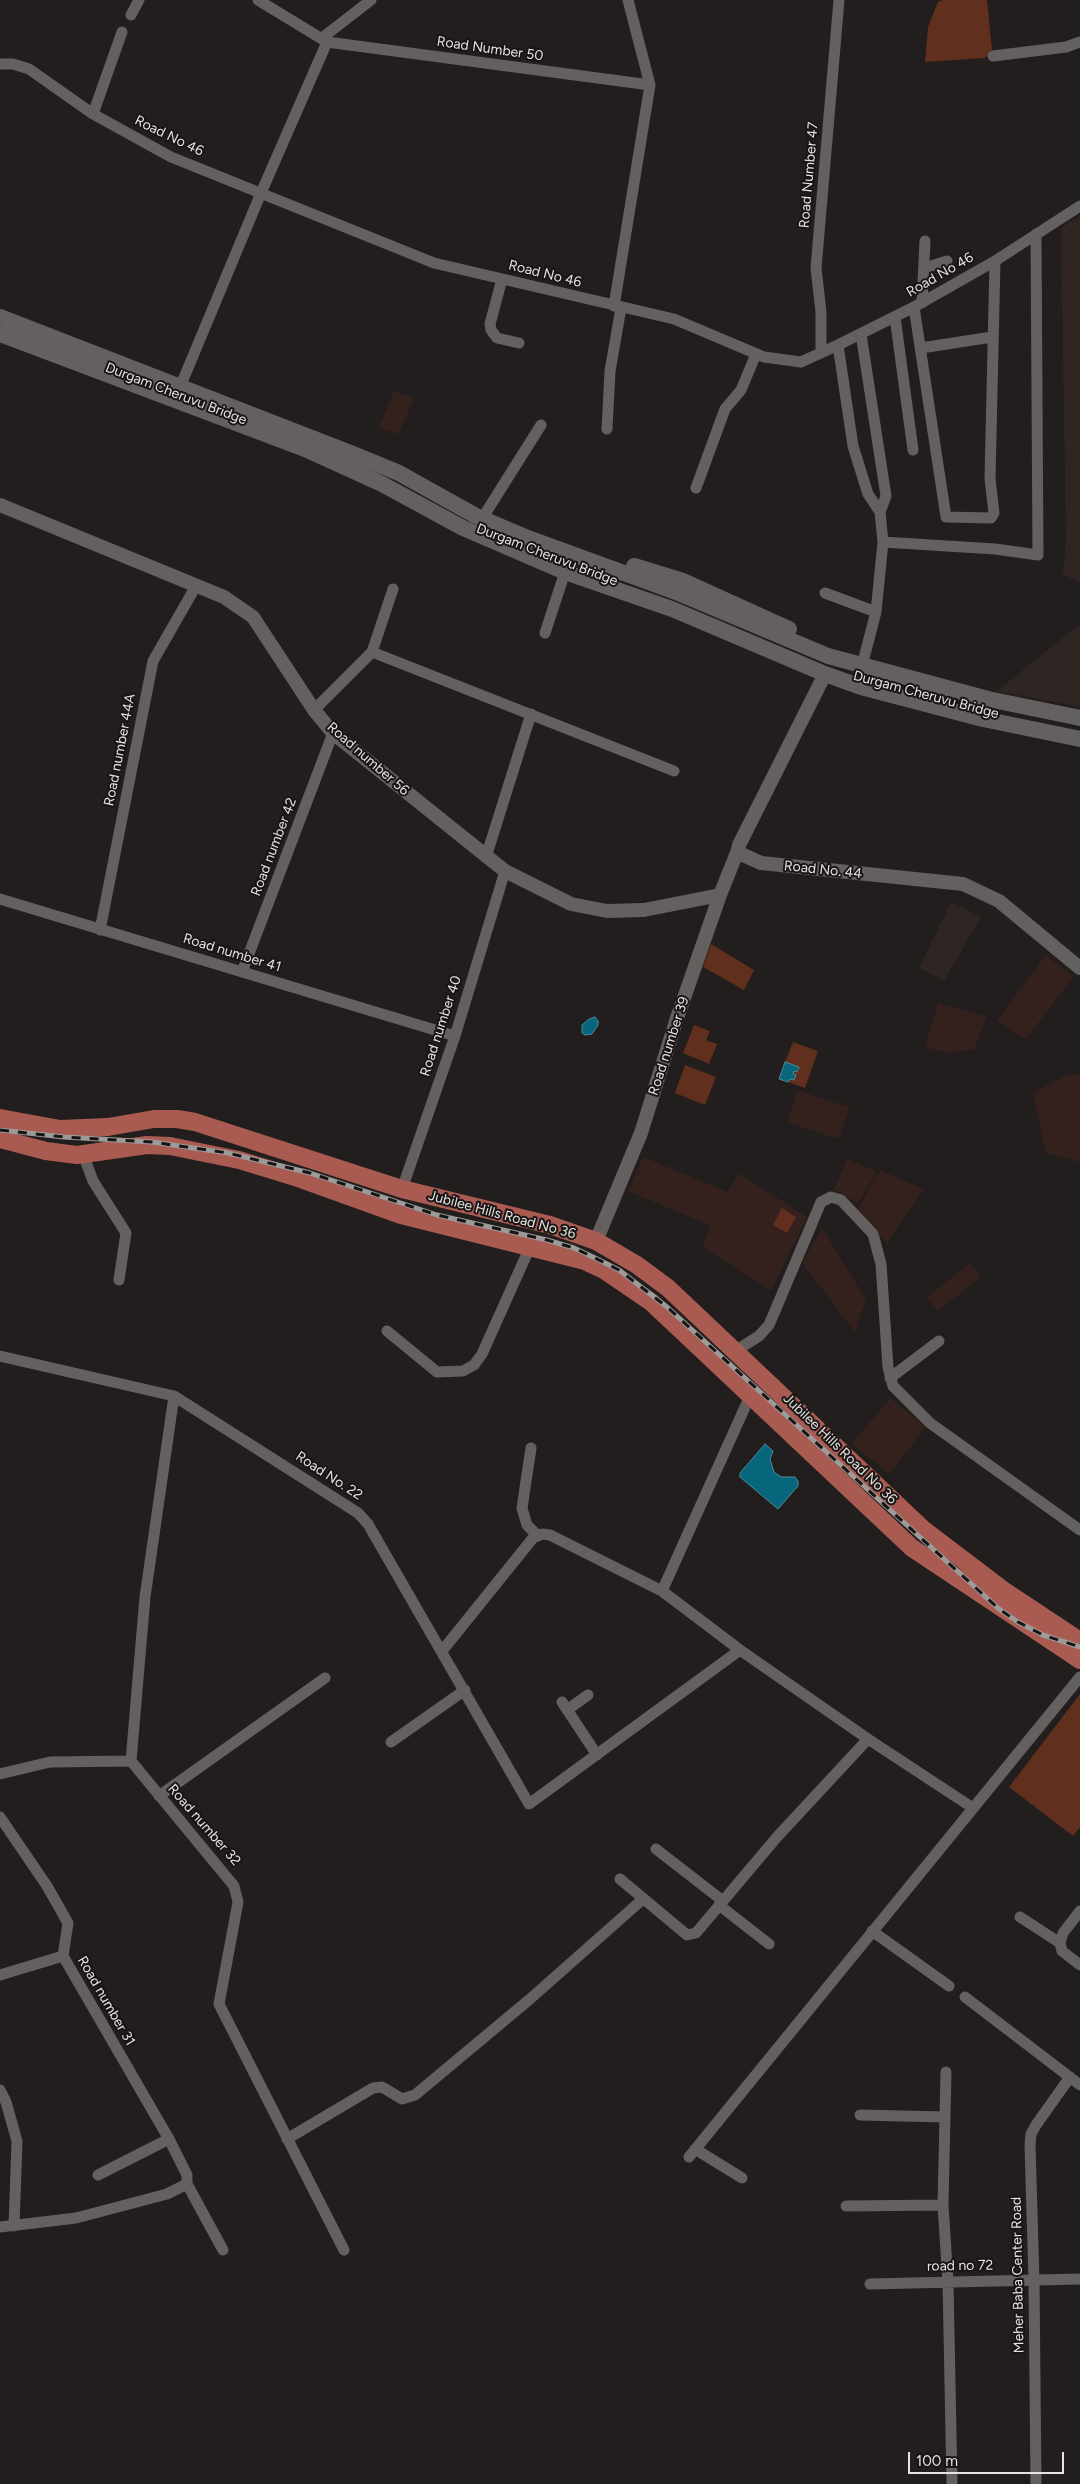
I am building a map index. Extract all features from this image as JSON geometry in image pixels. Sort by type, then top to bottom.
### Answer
[{"type":"main road","points":[[0,310],[183,380],[401,467],[485,514],[541,535],[682,582],[835,649],[864,658],[1008,693],[1080,708]]},
{"type":"main road","name":"Durgam Cheruvu Bridge","points":[[0,317],[353,454],[399,473],[476,516],[528,538],[676,592],[828,656],[988,699],[1080,718]]},
{"type":"main road","name":"Durgam Cheruvu Bridge","points":[[0,327],[344,460],[387,479],[477,529],[521,547],[668,600],[811,662],[994,714],[1080,731]]},
{"type":"main road","points":[[0,334],[284,442],[382,484],[463,528],[565,572],[672,609],[826,674],[861,687],[983,719],[1080,739]]},
{"type":"main road","points":[[284,442],[292,424]]},
{"type":"main road","points":[[983,719],[1008,693]]},
{"type":"main road","name":"Jubilee Hills Road No 36","points":[[0,1118],[60,1129],[108,1127],[154,1119],[177,1119],[195,1122],[402,1189],[550,1225],[596,1241],[637,1264],[668,1288],[736,1350],[924,1530],[1003,1590],[1080,1641]]},
{"type":"main road","name":"Jubilee Hills Road No 36","points":[[0,1139],[46,1151],[83,1154],[127,1146],[170,1146],[239,1160],[298,1178],[401,1216],[585,1261],[628,1284],[651,1302],[912,1548],[1080,1660]]},
{"type":"main road","points":[[509,1242],[518,1217]]},
{"type":"street","points":[[131,15],[139,0]]},
{"type":"street","points":[[258,0],[324,40]]},
{"type":"street","points":[[183,380],[324,40],[371,0]]},
{"type":"street","points":[[607,429],[610,371],[618,307],[650,85],[628,0]]},
{"type":"street","name":"Road Number 47","points":[[821,353],[821,312],[816,268],[839,0]]},
{"type":"street","points":[[93,114],[122,32]]},
{"type":"street","name":"Road Number 50","points":[[324,40],[650,85]]},
{"type":"street","points":[[994,56],[1066,47],[1080,42]]},
{"type":"street","name":"Road No 46","points":[[0,64],[13,64],[29,69],[93,114],[171,157],[434,264],[674,319],[764,358],[801,362],[861,334],[896,317],[995,261],[1080,206]]},
{"type":"street","points":[[884,542],[995,549],[1038,555],[1036,234]]},
{"type":"street","points":[[925,241],[925,268],[918,305],[921,348],[946,517],[991,518],[994,513],[990,480],[995,261]]},
{"type":"street","points":[[925,268],[947,261]]},
{"type":"street","points":[[502,279],[490,324],[491,330],[497,338],[519,343]]},
{"type":"street","points":[[896,317],[913,450]]},
{"type":"street","points":[[861,334],[886,496],[880,512]]},
{"type":"street","points":[[921,348],[992,336]]},
{"type":"street","points":[[838,345],[853,446],[868,494],[880,512],[884,542],[876,612],[864,658]]},
{"type":"street","points":[[696,488],[725,409],[740,390],[756,354]]},
{"type":"street","points":[[485,514],[541,425]]},
{"type":"street","name":"Road number 56","points":[[0,505],[224,597],[253,617],[314,710],[333,733],[505,871],[571,904],[606,911],[644,910],[720,895]]},
{"type":"street","points":[[545,633],[565,572]]},
{"type":"street","name":"Road number 44A","points":[[100,930],[153,661],[196,586]]},
{"type":"street","points":[[314,710],[372,652],[393,589]]},
{"type":"street","points":[[825,593],[876,612]]},
{"type":"street","points":[[372,652],[674,771]]},
{"type":"street","points":[[738,850],[826,674]]},
{"type":"street","points":[[486,857],[531,714]]},
{"type":"street","name":"Road number 42","points":[[242,972],[333,733]]},
{"type":"street","name":"Road number 39","points":[[596,1241],[641,1133],[674,1028],[720,895],[738,850]]},
{"type":"street","name":"Road No. 44","points":[[738,850],[744,857],[761,863],[963,884],[999,901],[1080,968]]},
{"type":"street","name":"Road number 40","points":[[402,1189],[454,1036],[505,871]]},
{"type":"street","name":"Road number 41","points":[[0,899],[454,1036]]},
{"type":"street","points":[[83,1154],[94,1180],[126,1233],[120,1280]]},
{"type":"street","points":[[736,1350],[759,1336],[768,1325],[821,1202],[826,1198],[835,1197],[841,1200],[873,1234],[881,1264],[890,1378],[893,1386],[930,1423],[1080,1530]]},
{"type":"street","points":[[387,1331],[438,1372],[463,1370],[474,1365],[482,1354],[530,1247]]},
{"type":"street","points":[[890,1378],[939,1341]]},
{"type":"street","name":"Road No. 22","points":[[0,1356],[174,1396],[358,1513],[368,1524],[530,1804],[597,1755]]},
{"type":"street","points":[[0,1774],[50,1762],[132,1761],[145,1597],[174,1396]]},
{"type":"street","points":[[662,1591],[750,1396]]},
{"type":"street","points":[[531,1448],[522,1508],[527,1525],[538,1536]]},
{"type":"street","points":[[442,1651],[533,1538],[550,1535],[662,1591],[740,1650],[868,1739],[973,1808]]},
{"type":"street","points":[[588,1695],[565,1706],[597,1755],[740,1650]]},
{"type":"street","points":[[742,2178],[692,2153],[1080,1677]]},
{"type":"street","points":[[159,1796],[325,1678]]},
{"type":"street","points":[[390,1742],[465,1690]]},
{"type":"street","points":[[620,1879],[687,1935],[696,1933],[777,1837],[868,1739]]},
{"type":"street","name":"Road number 32","points":[[132,1761],[159,1796],[228,1876],[234,1886],[238,1902],[219,2004],[344,2250]]},
{"type":"street","name":"Road number 31","points":[[0,1817],[47,1886],[68,1923],[62,1956],[169,2139],[223,2250]]},
{"type":"street","points":[[656,1849],[770,1944]]},
{"type":"street","points":[[287,2139],[373,2088],[382,2087],[402,2099],[415,2095],[530,1999],[643,1899]]},
{"type":"street","points":[[1080,1911],[1063,1933],[1060,1943],[1062,1951],[1080,1965]]},
{"type":"street","points":[[1020,1917],[1060,1943]]},
{"type":"street","points":[[872,1931],[949,1986]]},
{"type":"street","points":[[0,1975],[62,1956]]},
{"type":"street","points":[[965,1997],[1080,2085]]},
{"type":"street","points":[[946,2072],[943,2205],[948,2282],[952,2484]]},
{"type":"street","name":"Meher Baba Center Road","points":[[1036,2484],[1031,2134],[1070,2077]]},
{"type":"street","points":[[0,2090],[6,2102],[17,2140],[14,2226]]},
{"type":"street","points":[[860,2115],[945,2117]]},
{"type":"street","points":[[98,2175],[169,2139]]},
{"type":"street","points":[[0,2227],[76,2218],[167,2194],[187,2179]]},
{"type":"street","points":[[846,2206],[943,2205]]},
{"type":"street","name":"road no 72","points":[[870,2284],[1080,2279]]},
{"type":"shaded area","points":[[943,0],[987,0],[992,50],[985,58],[925,62],[928,27],[938,2]]},
{"type":"shaded area","points":[[1080,216],[1080,581],[1063,575],[1066,539],[1061,228]]},
{"type":"shaded area","points":[[394,391],[414,398],[399,434],[379,427]]},
{"type":"shaded area","points":[[1080,624],[1080,707],[997,691]]},
{"type":"shaded area","points":[[951,902],[981,917],[944,981],[919,968]]},
{"type":"shaded area","points":[[711,944],[754,970],[744,990],[703,967]]},
{"type":"shaded area","points":[[1045,955],[1074,976],[1026,1039],[997,1021]]},
{"type":"shaded area","points":[[938,1003],[987,1016],[974,1049],[947,1053],[925,1047]]},
{"type":"shaded area","points":[[694,1025],[710,1031],[706,1040],[717,1044],[709,1064],[683,1053]]},
{"type":"shaded area","points":[[793,1042],[818,1051],[805,1088],[788,1082],[793,1071],[785,1062]]},
{"type":"shaded area","points":[[685,1065],[716,1077],[705,1105],[675,1093]]},
{"type":"shaded area","points":[[1080,1074],[1080,1162],[1046,1153],[1033,1093],[1064,1076]]},
{"type":"shaded area","points":[[798,1090],[850,1108],[838,1139],[787,1122]]},
{"type":"shaded area","points":[[643,1157],[728,1192],[738,1173],[807,1217],[771,1290],[702,1247],[711,1226],[628,1191]]},
{"type":"shaded area","points":[[847,1159],[877,1171],[858,1203],[834,1189]]},
{"type":"shaded area","points":[[880,1170],[924,1189],[887,1244],[858,1209]]},
{"type":"shaded area","points":[[782,1208],[796,1217],[787,1233],[773,1225]]},
{"type":"shaded area","points":[[822,1228],[866,1300],[855,1332],[802,1263]]},
{"type":"shaded area","points":[[970,1263],[981,1277],[938,1311],[927,1297]]},
{"type":"shaded area","points":[[890,1398],[926,1427],[889,1474],[852,1444]]},
{"type":"shaded area","points":[[1080,1694],[1080,1827],[1073,1836],[1009,1787]]},
{"type":"water","points":[[595,1017],[598,1025],[592,1034],[585,1035],[582,1033],[582,1025]]},
{"type":"water","points":[[785,1062],[799,1067],[797,1072],[794,1071],[793,1074],[796,1075],[794,1080],[790,1079],[788,1082],[779,1079]]},
{"type":"water","points":[[765,1444],[773,1451],[770,1459],[774,1472],[781,1477],[795,1477],[798,1481],[798,1486],[778,1509],[740,1477],[740,1473]]},
{"type":"railway","points":[[0,1130],[64,1137],[152,1142],[228,1153],[310,1173],[437,1215],[547,1240],[574,1248],[595,1258],[619,1270],[667,1307],[999,1609],[1018,1622],[1043,1635],[1080,1647]]}]
